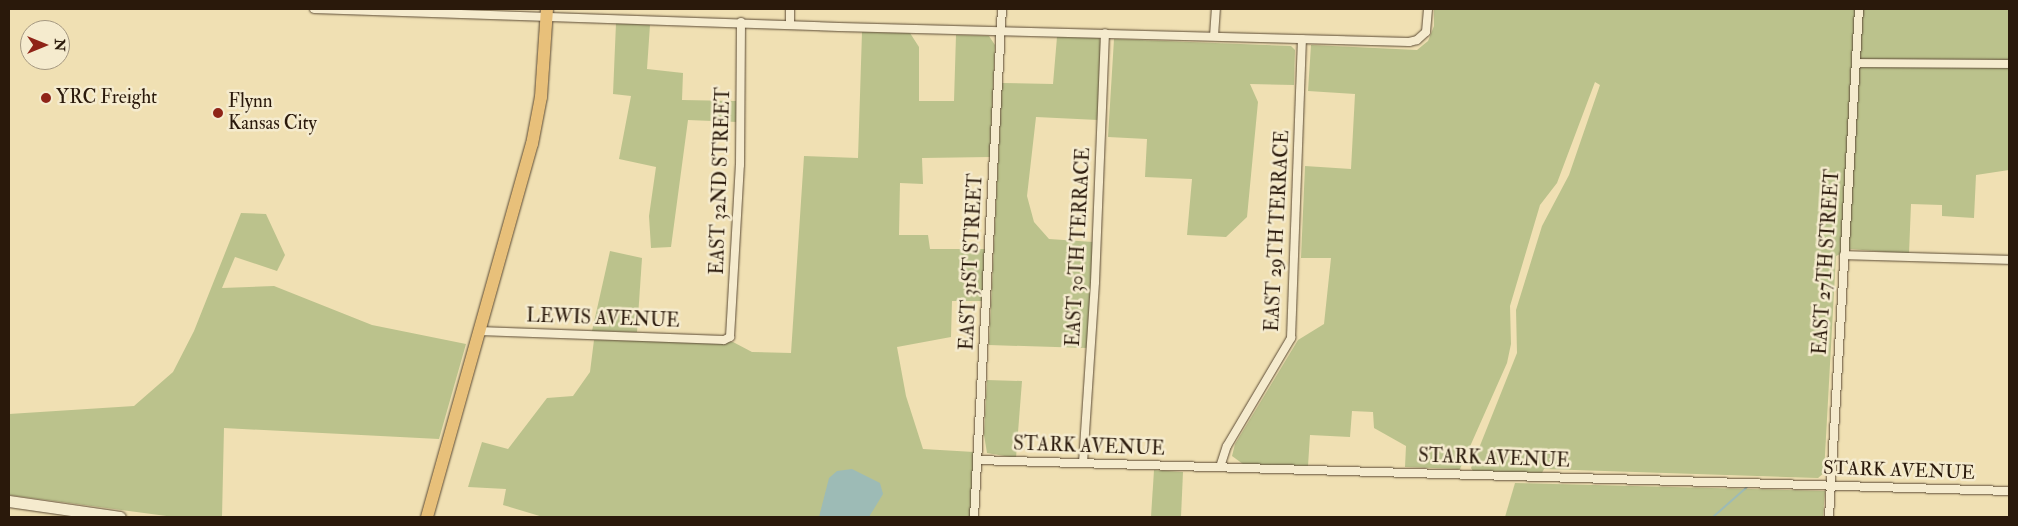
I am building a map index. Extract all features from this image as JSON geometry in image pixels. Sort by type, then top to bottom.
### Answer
[{"type":"main road","points":[[427,517],[532,144],[541,97],[547,12]]},
{"type":"main road","points":[[9,501],[117,517]]},
{"type":"street","points":[[314,9],[547,12],[790,25],[1409,42],[1421,37],[1428,24],[1428,9]]},
{"type":"street","points":[[790,9],[790,25]]},
{"type":"street","name":"EAST 31ST STREET","points":[[974,517],[1002,9]]},
{"type":"street","points":[[1214,36],[1216,9]]},
{"type":"street","name":"EAST 27TH STREET","points":[[1829,517],[1859,9]]},
{"type":"street","name":"EAST 32ND STREET","points":[[726,339],[732,332],[739,175],[741,22]]},
{"type":"street","name":"EAST 30TH TERRACE","points":[[1083,463],[1095,282],[1105,33]]},
{"type":"street","name":"EAST 29TH TERRACE","points":[[1220,467],[1227,446],[1291,338],[1302,39]]},
{"type":"street","points":[[1856,63],[2009,64]]},
{"type":"street","points":[[1844,255],[2009,260]]},
{"type":"street","name":"LEWIS AVENUE","points":[[479,331],[726,339]]},
{"type":"street","name":"STARK AVENUE","points":[[977,460],[2009,491]]},
{"type":"green space","points":[[1434,9],[2009,9],[2009,170],[1976,175],[1974,218],[1942,216],[1942,205],[1911,204],[1909,254],[1851,249],[1836,256],[1824,473],[1818,478],[1544,469],[1542,473],[1473,471],[1471,468],[1517,353],[1516,310],[1542,226],[1569,175],[1600,85],[1595,82],[1557,183],[1540,205],[1510,306],[1511,344],[1507,363],[1460,469],[1405,467],[1406,446],[1374,428],[1373,412],[1352,411],[1350,437],[1310,435],[1308,466],[1243,464],[1232,456],[1235,444],[1298,340],[1324,324],[1331,258],[1301,258],[1305,166],[1351,169],[1355,94],[1308,91],[1311,45],[1417,50],[1428,41],[1434,26]]},
{"type":"green space","points":[[616,23],[650,25],[647,69],[683,73],[682,100],[736,101],[737,122],[688,120],[671,247],[651,248],[649,216],[656,167],[619,159],[631,96],[613,94]]},
{"type":"green space","points":[[862,32],[910,33],[919,47],[919,101],[954,101],[956,35],[989,36],[995,45],[990,157],[922,158],[923,184],[900,183],[899,235],[928,235],[930,249],[986,249],[983,301],[952,301],[951,337],[897,347],[906,396],[923,449],[974,452],[970,517],[543,517],[503,505],[506,489],[468,487],[482,442],[508,449],[547,398],[573,396],[590,372],[594,340],[733,342],[752,352],[791,353],[804,156],[858,158]]},
{"type":"green space","points":[[1057,37],[1099,38],[1101,42],[1098,120],[1036,117],[1027,196],[1034,222],[1049,239],[1093,242],[1087,348],[989,345],[1002,83],[1053,84]]},
{"type":"green space","points":[[1114,39],[1291,46],[1295,50],[1294,85],[1250,84],[1258,102],[1247,217],[1226,237],[1187,235],[1192,179],[1145,177],[1147,139],[1108,137]]},
{"type":"green space","points":[[241,213],[266,214],[285,255],[277,271],[235,257],[222,288],[274,286],[372,325],[466,344],[439,439],[224,428],[222,517],[174,517],[9,495],[9,414],[134,406],[173,372],[194,331]]},
{"type":"green space","points":[[610,251],[642,258],[637,332],[592,331]]},
{"type":"green space","points":[[987,380],[1022,381],[1016,458],[987,453],[984,435]]},
{"type":"green space","points":[[1154,470],[1183,472],[1181,517],[1151,517]]},
{"type":"green space","points":[[1515,483],[1825,491],[1823,517],[1505,517]]},
{"type":"water","points":[[852,469],[880,483],[883,494],[869,517],[819,517],[829,478],[837,471]]},
{"type":"waterway","points":[[1713,517],[1747,487]]},
{"type":"place","name":"YRC Freight","points":[[46,98]]},
{"type":"place","name":"Flynn Kansas City","points":[[218,113]]}]
